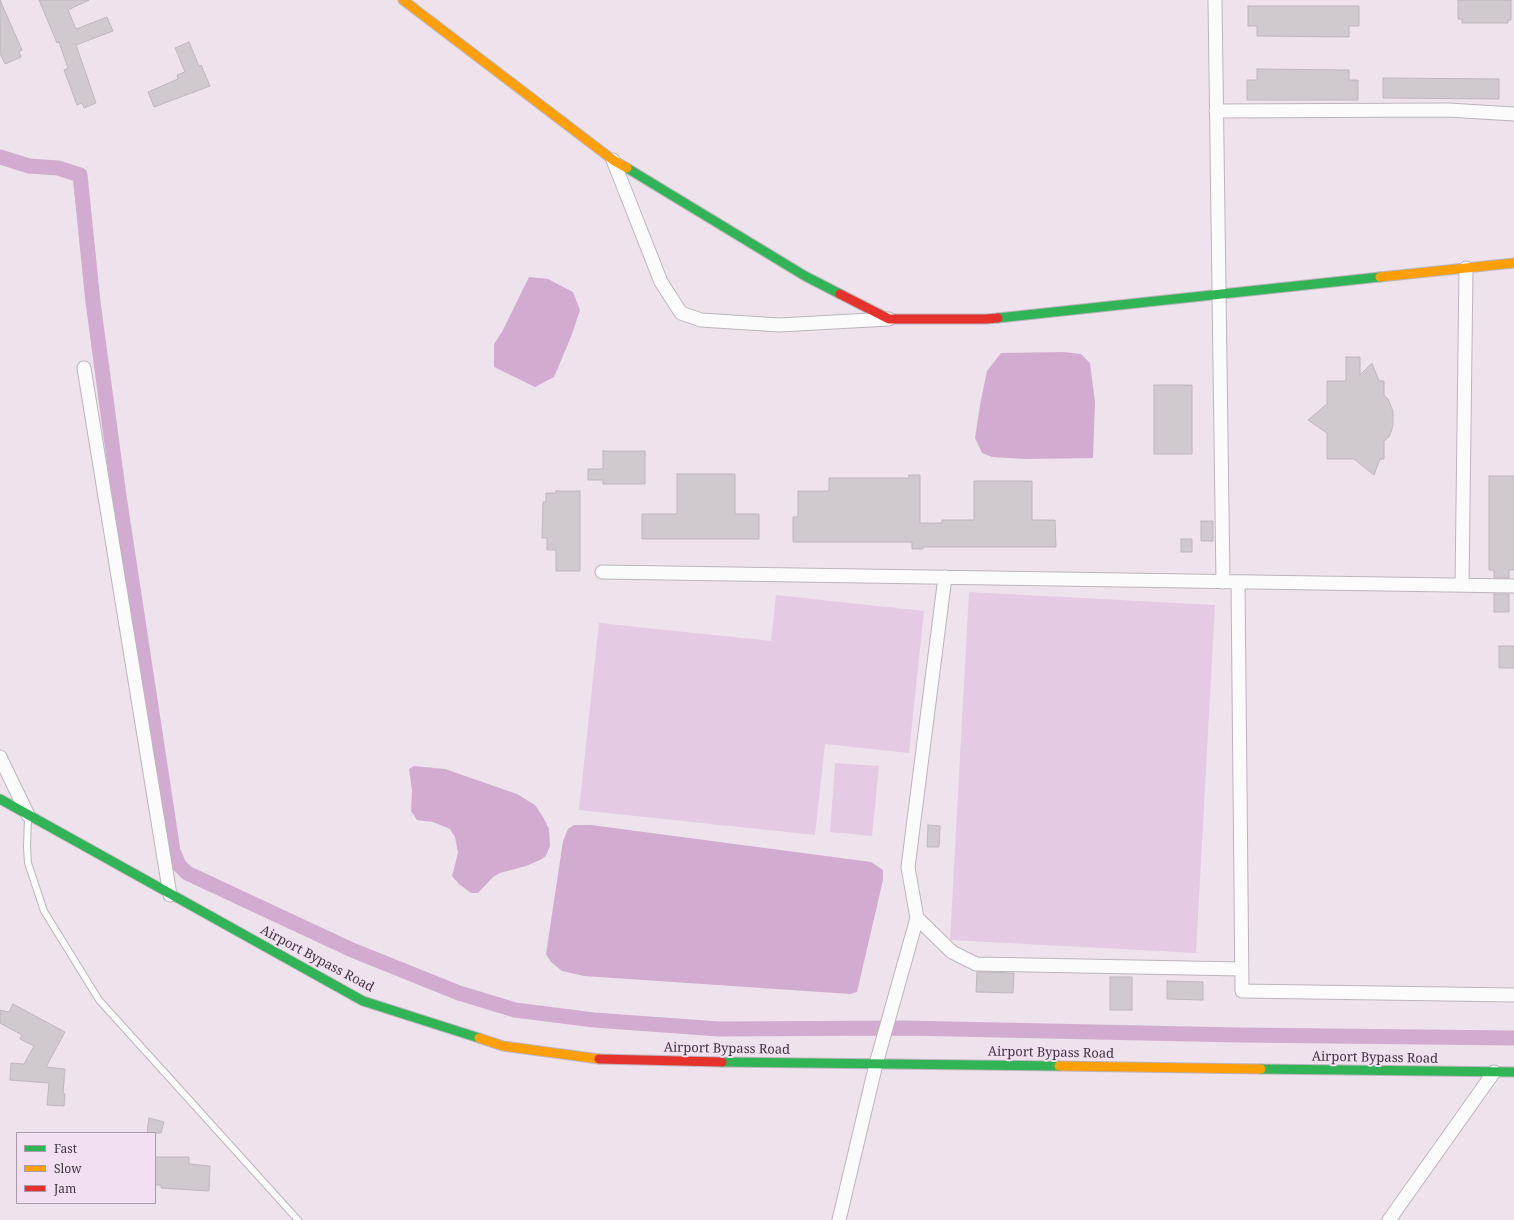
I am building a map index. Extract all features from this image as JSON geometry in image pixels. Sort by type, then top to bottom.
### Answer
[{"type":"street","points":[[403,0],[613,160],[806,276],[889,319]]},
{"type":"street","points":[[1215,0],[1223,582]]},
{"type":"street","points":[[1216,111],[1448,110],[1514,114]]},
{"type":"street","points":[[613,160],[661,282],[681,313],[701,320],[779,326],[889,319],[986,319],[1219,293],[1514,263]]},
{"type":"street","points":[[1462,585],[1466,268]]},
{"type":"street","points":[[84,368],[170,895]]},
{"type":"street","points":[[602,572],[1514,586]]},
{"type":"street","points":[[839,1220],[876,1064],[917,918],[908,867],[945,577]]},
{"type":"street","points":[[1238,582],[1242,991],[1514,995]]},
{"type":"street","points":[[0,757],[28,815]]},
{"type":"street","name":"Airport Bypass Road","points":[[0,799],[170,895],[363,1001],[503,1046],[594,1059],[689,1062],[1514,1072]]},
{"type":"street","points":[[917,918],[952,952],[976,964],[1242,969]]},
{"type":"street","points":[[1389,1220],[1494,1072]]},
{"type":"lane","points":[[28,815],[28,863],[44,911],[99,1000],[298,1220]]},
{"type":"shaded area","points":[[529,277],[548,279],[573,292],[580,310],[571,337],[554,377],[535,387],[494,367],[494,344],[502,332]]},
{"type":"shaded area","points":[[1064,352],[1081,354],[1090,363],[1095,402],[1093,458],[1025,459],[992,457],[982,453],[975,438],[980,405],[987,371],[1001,353]]},
{"type":"shaded area","points":[[969,592],[1215,605],[1196,953],[950,940]]},
{"type":"shaded area","points":[[776,595],[924,611],[909,753],[825,744],[815,835],[579,810],[599,623],[771,641]]},
{"type":"shaded area","points":[[835,763],[879,766],[872,836],[830,832]]},
{"type":"shaded area","points":[[414,766],[445,769],[517,794],[535,805],[549,829],[550,846],[546,856],[526,866],[500,873],[493,877],[478,893],[471,893],[459,884],[452,876],[458,853],[455,837],[450,829],[433,822],[417,820],[411,811],[412,790],[409,769]]},
{"type":"shaded area","points":[[574,825],[591,825],[871,862],[883,870],[883,880],[857,992],[850,994],[584,976],[562,971],[551,962],[546,954],[563,841],[568,829]]},
{"type":"building","points":[[0,0],[22,50],[19,52],[21,57],[5,64],[0,53]]},
{"type":"building","points":[[39,0],[89,0],[68,10],[76,29],[107,17],[113,31],[76,45],[96,103],[84,108],[82,103],[77,105],[64,70],[68,68],[59,42],[57,43]]},
{"type":"building","points":[[1458,0],[1511,0],[1511,20],[1508,20],[1508,23],[1462,23],[1462,19],[1458,19]]},
{"type":"building","points":[[1248,6],[1359,6],[1359,26],[1349,26],[1349,37],[1257,36],[1257,26],[1248,26]]},
{"type":"building","points":[[189,42],[199,66],[201,65],[210,86],[154,107],[148,92],[178,79],[177,75],[185,72],[175,48]]},
{"type":"building","points":[[1257,69],[1349,70],[1349,80],[1358,80],[1358,100],[1247,100],[1247,80],[1257,80]]},
{"type":"building","points":[[1383,78],[1499,79],[1499,99],[1383,98]]},
{"type":"building","points":[[1346,357],[1360,357],[1360,375],[1372,363],[1379,381],[1384,381],[1384,395],[1388,399],[1393,411],[1393,425],[1391,432],[1389,437],[1384,441],[1384,459],[1380,459],[1374,475],[1354,459],[1327,459],[1327,433],[1308,420],[1327,404],[1327,381],[1346,381]]},
{"type":"building","points":[[1154,385],[1192,385],[1192,454],[1154,454]]},
{"type":"building","points":[[603,451],[645,451],[645,484],[603,484],[603,480],[588,480],[588,469],[603,469]]},
{"type":"building","points":[[677,474],[735,474],[735,514],[759,514],[759,539],[642,539],[642,514],[677,514]]},
{"type":"building","points":[[909,475],[920,475],[920,523],[942,523],[942,520],[974,520],[974,481],[1032,481],[1032,520],[1055,520],[1056,547],[923,547],[923,549],[912,549],[912,542],[793,542],[793,517],[798,517],[798,491],[829,491],[829,478],[909,478]]},
{"type":"building","points":[[1489,476],[1514,476],[1514,570],[1509,570],[1509,578],[1494,578],[1494,570],[1489,570]]},
{"type":"building","points":[[556,491],[580,491],[580,571],[556,571],[556,550],[547,550],[547,538],[542,538],[543,502],[546,502],[546,493],[556,493]]},
{"type":"building","points":[[1201,521],[1213,521],[1213,541],[1201,541]]},
{"type":"building","points":[[1181,539],[1192,539],[1192,552],[1181,552]]},
{"type":"building","points":[[1494,594],[1509,594],[1509,612],[1494,612]]},
{"type":"building","points":[[1499,646],[1514,646],[1514,668],[1499,668]]},
{"type":"building","points":[[928,825],[940,826],[939,847],[927,847]]},
{"type":"building","points":[[977,972],[1014,973],[1013,993],[976,992]]},
{"type":"building","points":[[1110,977],[1132,977],[1132,1010],[1110,1010]]},
{"type":"building","points":[[1167,981],[1203,982],[1203,1000],[1167,999]]},
{"type":"building","points":[[13,1004],[65,1032],[46,1067],[65,1069],[63,1093],[65,1094],[64,1106],[47,1105],[49,1083],[10,1080],[11,1063],[24,1064],[34,1046],[20,1039],[22,1035],[0,1023],[0,1010],[9,1012]]},
{"type":"building","points":[[149,1118],[164,1122],[161,1133],[147,1132]]},
{"type":"building","points":[[156,1157],[189,1157],[189,1164],[210,1166],[209,1191],[161,1188],[161,1185],[156,1185]]},
{"type":"waterway","points":[[0,157],[29,166],[58,168],[80,175],[93,302],[119,496],[173,851],[179,865],[187,873],[352,950],[459,993],[515,1010],[594,1020],[719,1029],[903,1028],[1239,1035],[1514,1038]]},
{"type":"traffic: fast","points":[[627,168],[805,276],[840,294]]},
{"type":"traffic: fast","points":[[998,318],[1380,277]]},
{"type":"traffic: fast","points":[[0,799],[363,1001],[479,1038]]},
{"type":"traffic: fast","points":[[722,1062],[1059,1066]]},
{"type":"traffic: fast","points":[[1261,1069],[1514,1072]]},
{"type":"traffic: slow","points":[[403,0],[613,160],[627,168]]},
{"type":"traffic: slow","points":[[1380,277],[1514,263]]},
{"type":"traffic: slow","points":[[479,1038],[503,1046],[599,1059]]},
{"type":"traffic: slow","points":[[1059,1066],[1261,1069]]},
{"type":"traffic: jam","points":[[840,294],[889,319],[998,318]]},
{"type":"traffic: jam","points":[[599,1059],[722,1062]]}]
